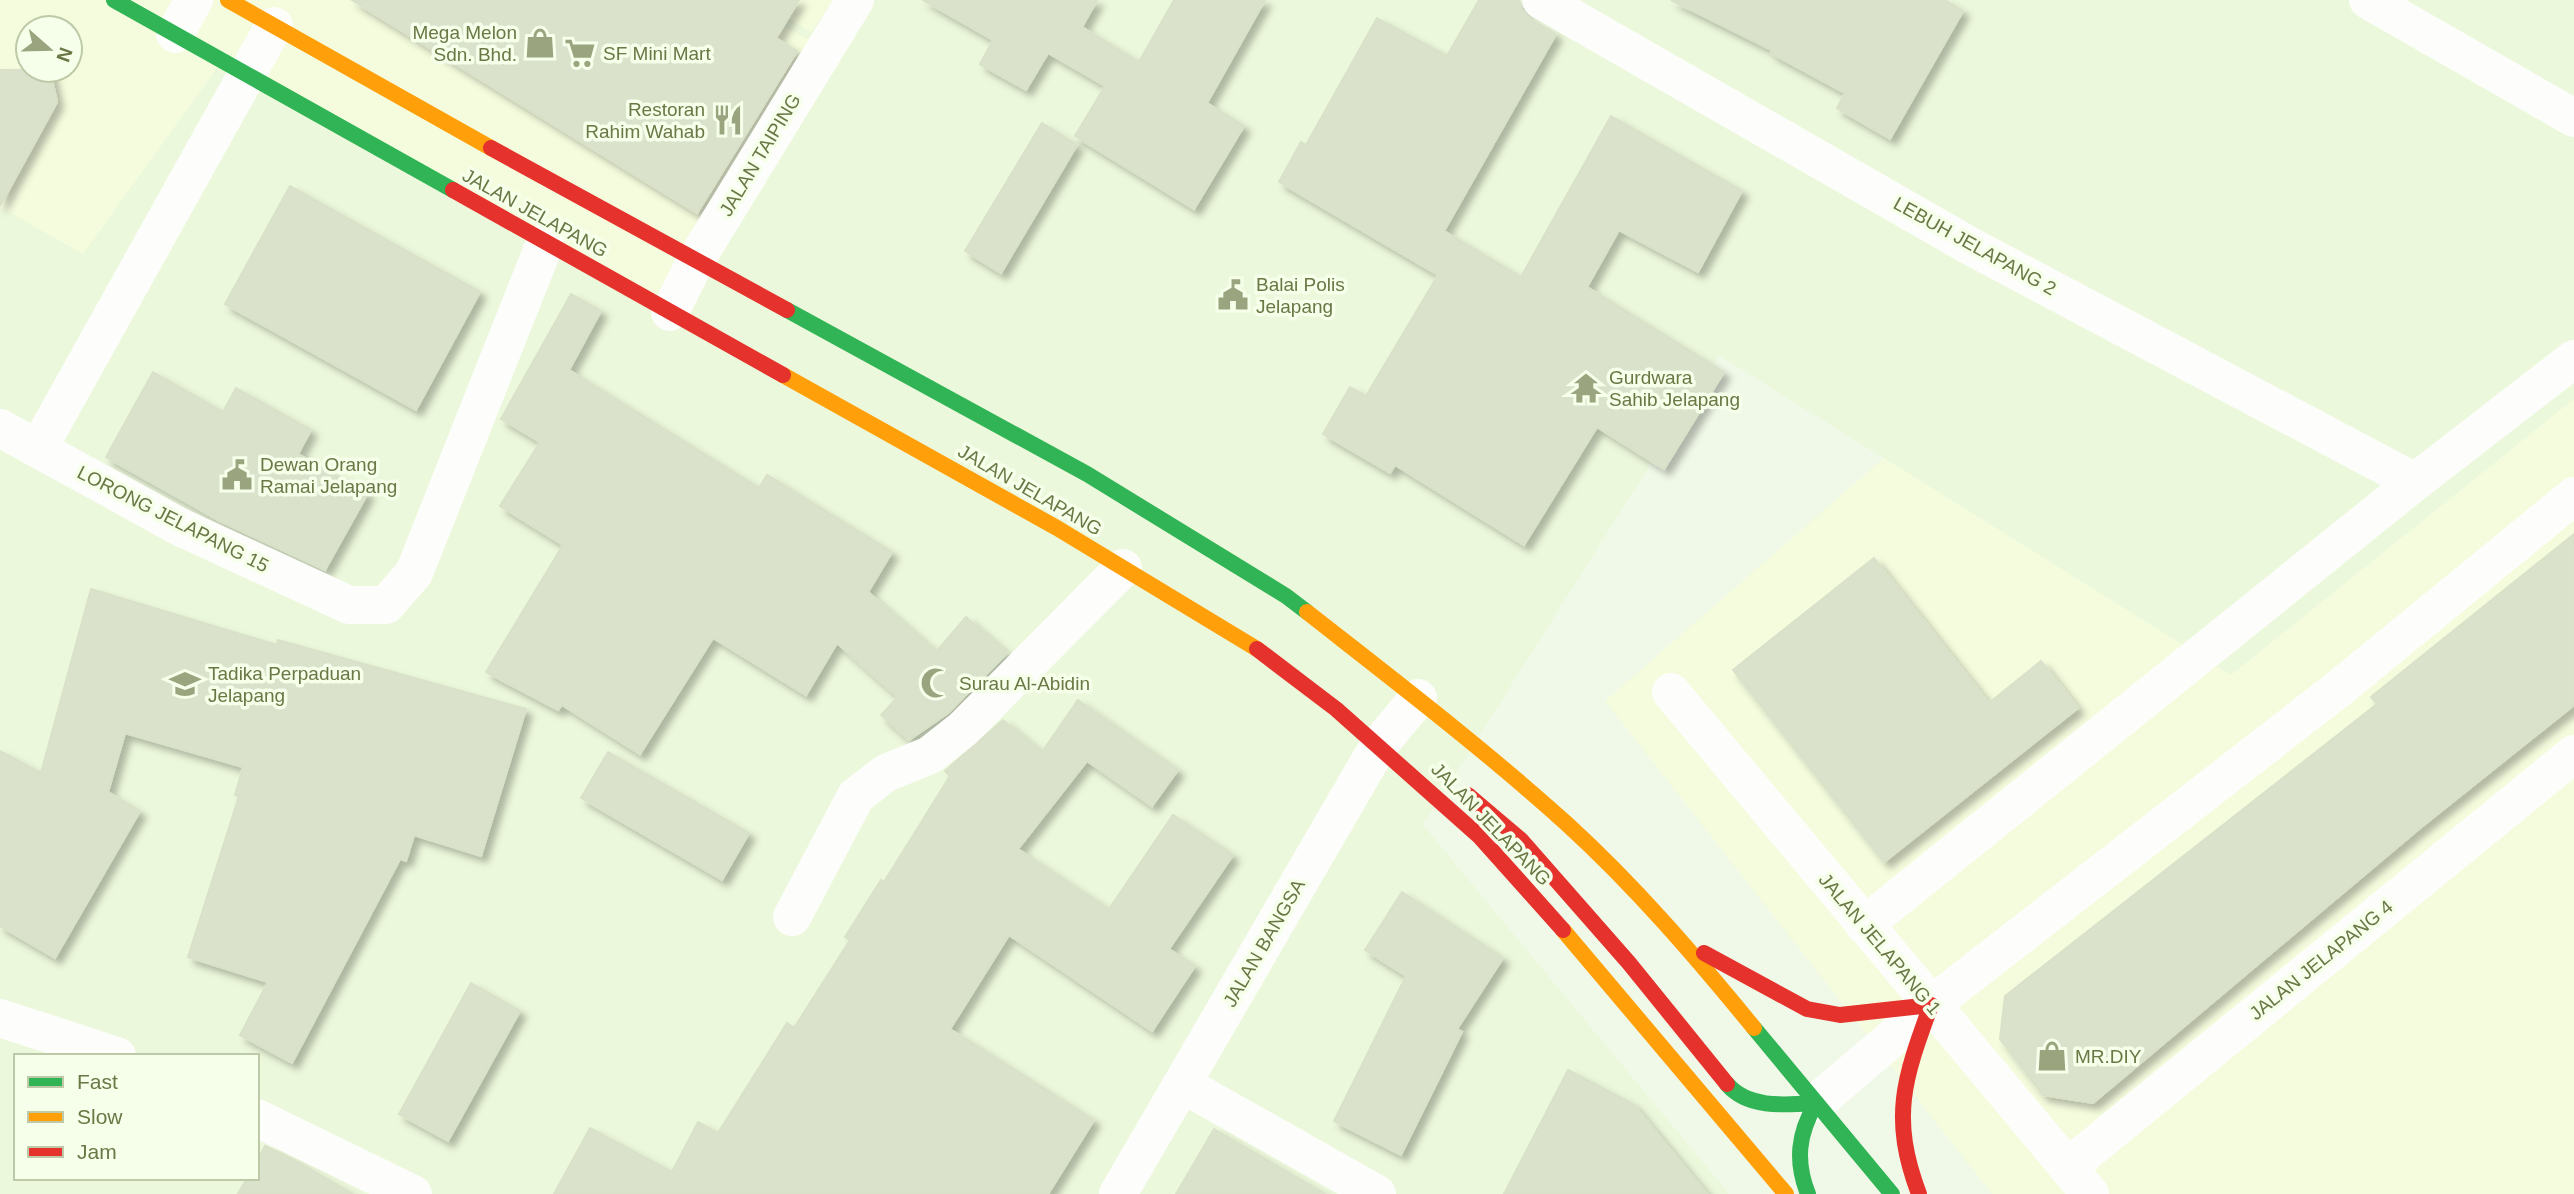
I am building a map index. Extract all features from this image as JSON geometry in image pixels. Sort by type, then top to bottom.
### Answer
[{"type":"main road","name":"JALAN JELAPANG","points":[[114,0],[1123,568],[1254,647],[1379,745],[1479,836],[1586,956],[1786,1194]]},
{"type":"main road","name":"JALAN JELAPANG","points":[[228,0],[1087,474],[1286,597],[1418,698],[1568,825],[1681,939],[1892,1194]]},
{"type":"main road","points":[[1379,745],[1477,800],[1521,840],[1629,963],[1736,1094],[1776,1106],[1816,1103]]},
{"type":"main road","points":[[1681,939],[1766,989],[1807,1009],[1840,1015],[1931,1005],[1906,1076],[1899,1112],[1901,1140],[1919,1194]]},
{"type":"main road","points":[[1808,1194],[1798,1148],[1805,1122],[1816,1103]]},
{"type":"street","points":[[175,34],[194,0]]},
{"type":"street","name":"JALAN TAIPING","points":[[670,312],[696,260],[855,0]]},
{"type":"street","name":"LEBUH JELAPANG 2","points":[[1541,0],[1970,246],[2415,482]]},
{"type":"street","points":[[2368,0],[2574,118]]},
{"type":"street","points":[[38,449],[274,26]]},
{"type":"street","name":"LORONG JELAPANG 15","points":[[0,428],[180,527],[349,606],[386,605],[414,573],[545,243]]},
{"type":"street","points":[[1864,925],[2415,482],[2574,359]]},
{"type":"street","points":[[1816,1103],[1931,1005],[2337,690],[2574,496]]},
{"type":"street","points":[[792,917],[856,796],[886,773],[930,755],[963,729],[1123,568]]},
{"type":"street","name":"JALAN JELAPANG 1","points":[[1671,692],[2079,1180]]},
{"type":"street","name":"JALAN BANGSA","points":[[1118,1194],[1379,745],[1418,698]]},
{"type":"street","name":"JALAN JELAPANG 4","points":[[2079,1180],[2574,754]]},
{"type":"street","points":[[0,1018],[111,1054]]},
{"type":"street","points":[[1182,1084],[1377,1194]]},
{"type":"street","points":[[259,1119],[413,1194]]},
{"type":"shaded area","points":[[0,0],[2574,0],[2574,399],[2231,675],[1719,355],[1423,825],[1729,1194],[0,1194]]},
{"type":"shaded area","points":[[0,0],[739,0],[828,51],[667,319],[219,65],[83,254],[0,207]]},
{"type":"shaded area","points":[[758,0],[833,0],[811,32]]},
{"type":"shaded area","points":[[2574,399],[2574,1194],[1992,1194],[1605,701],[1884,458],[2231,675]]},
{"type":"building","points":[[352,0],[799,0],[776,38],[797,51],[697,213]]},
{"type":"building","points":[[923,0],[1097,0],[1082,27],[1139,62],[1174,0],[1265,0],[1207,103],[1244,126],[1194,209],[1075,136],[1105,86],[1048,53],[1026,90],[980,64],[993,40]]},
{"type":"building","points":[[1479,0],[1519,0],[1522,10],[1530,19],[1556,34],[1444,231],[1521,277],[1611,116],[1742,191],[1698,272],[1619,230],[1587,287],[1724,372],[1664,469],[1597,427],[1524,545],[1395,465],[1390,473],[1323,434],[1350,387],[1366,396],[1438,275],[1279,182],[1301,142],[1306,145],[1377,18],[1447,56]]},
{"type":"building","points":[[1671,0],[1945,0],[1963,11],[1890,139],[1837,108],[1845,93],[1771,53],[1772,50]]},
{"type":"building","points":[[0,70],[14,70],[14,84],[53,84],[57,102],[0,206]]},
{"type":"building","points":[[1042,123],[1077,145],[1001,273],[965,251]]},
{"type":"building","points":[[290,186],[480,292],[416,410],[225,304]]},
{"type":"building","points":[[571,294],[601,311],[569,370],[759,488],[767,475],[892,552],[868,592],[936,652],[966,617],[1007,653],[948,713],[909,740],[881,715],[898,697],[837,643],[806,695],[713,638],[640,754],[562,705],[558,710],[486,672],[563,545],[500,506],[540,442],[501,419]]},
{"type":"building","name":"Dewan Orang Ramai Jelapang","points":[[153,372],[223,412],[236,388],[311,430],[298,454],[368,493],[325,570],[220,521],[106,457]]},
{"type":"building","points":[[2574,534],[2574,705],[2419,829],[2093,1103],[2043,1095],[2000,1039],[2005,996],[2377,704],[2371,697]]},
{"type":"building","points":[[1874,558],[1989,703],[2041,661],[2078,708],[1884,862],[1733,670]]},
{"type":"building","points":[[91,589],[277,645],[278,640],[526,709],[481,856],[414,835],[406,861],[400,859],[292,1063],[240,1035],[268,982],[188,957],[239,796],[235,795],[243,767],[125,733],[108,792],[140,811],[55,958],[0,926],[0,751],[41,773]]},
{"type":"building","points":[[1078,700],[1178,770],[1152,806],[1087,761],[1018,849],[1109,909],[1173,815],[1233,855],[1169,949],[1195,966],[1152,1031],[1009,935],[950,1029],[1094,1120],[1048,1194],[554,1194],[590,1128],[672,1172],[698,1122],[718,1133],[787,1023],[794,1028],[850,940],[845,937],[881,880],[884,882],[950,776],[945,771],[1003,720],[1042,752]]},
{"type":"building","points":[[608,752],[749,833],[722,880],[581,798]]},
{"type":"building","points":[[1402,892],[1503,958],[1457,1029],[1462,1032],[1401,1155],[1334,1121],[1406,976],[1365,950]]},
{"type":"building","points":[[471,983],[520,1011],[448,1141],[399,1114]]},
{"type":"building","points":[[1568,1070],[1633,1104],[1707,1194],[1504,1194]]},
{"type":"building","points":[[1214,1129],[1325,1194],[1176,1194]]},
{"type":"building","points":[[265,1146],[353,1194],[238,1194],[246,1180],[259,1180],[259,1157]]},
{"type":"traffic: fast","points":[[114,0],[453,190]]},
{"type":"traffic: fast","points":[[787,310],[1087,474],[1286,596],[1307,612]]},
{"type":"traffic: fast","points":[[1754,1028],[1892,1194]]},
{"type":"traffic: fast","points":[[1727,1084],[1756,1102],[1816,1103]]},
{"type":"traffic: fast","points":[[1808,1194],[1801,1170],[1800,1148],[1805,1126],[1816,1103]]},
{"type":"traffic: slow","points":[[228,0],[491,148]]},
{"type":"traffic: slow","points":[[783,375],[1057,528],[1257,649]]},
{"type":"traffic: slow","points":[[1307,612],[1471,742],[1567,824],[1617,872],[1664,923],[1754,1028]]},
{"type":"traffic: slow","points":[[1563,930],[1786,1194]]},
{"type":"traffic: jam","points":[[491,148],[787,310]]},
{"type":"traffic: jam","points":[[453,190],[783,375]]},
{"type":"traffic: jam","points":[[1257,649],[1336,709],[1479,836],[1563,930]]},
{"type":"traffic: jam","points":[[1468,795],[1521,840],[1629,963],[1727,1084]]},
{"type":"traffic: jam","points":[[1704,953],[1807,1009],[1840,1015],[1931,1005],[1914,1055],[1904,1098],[1905,1142],[1919,1194]]},
{"type":"place","name":"Mega Melon Sdn. Bhd.","points":[[540,43]]},
{"type":"place","name":"SF Mini Mart","points":[[580,53]]},
{"type":"place","name":"Restoran Rahim Wahab","points":[[728,120]]},
{"type":"place","name":"Balai Polis Jelapang","points":[[1233,295]]},
{"type":"place","name":"Gurdwara Sahib Jelapang","points":[[1586,388]]},
{"type":"place","name":"Dewan Orang Ramai Jelapang","points":[[237,475]]},
{"type":"place","name":"Surau Al-Abidin","points":[[936,683]]},
{"type":"place","name":"Tadika Perpaduan Jelapang","points":[[185,684]]},
{"type":"place","name":"MR.DIY","points":[[2052,1056]]}]
